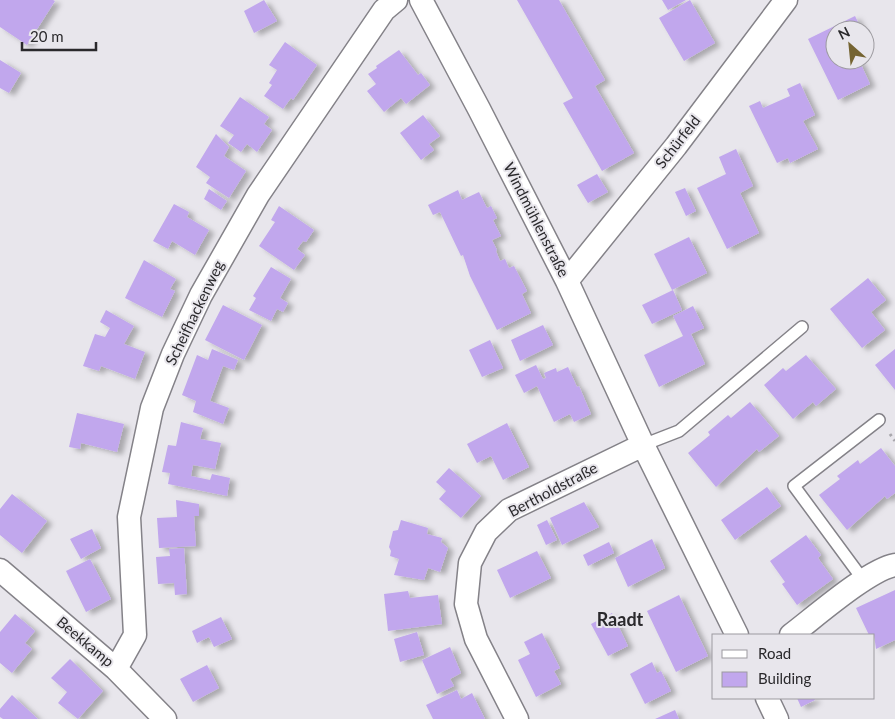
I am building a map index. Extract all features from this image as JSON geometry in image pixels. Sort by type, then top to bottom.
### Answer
[{"type":"street","name":"Scheifhackenweg","points":[[116,669],[135,635],[129,517],[152,408],[173,354],[201,296],[258,195],[356,49],[384,10],[396,0]]},
{"type":"street","name":"Windmühlenstraße","points":[[421,0],[567,281],[643,444],[737,634]]},
{"type":"street","name":"Schürfeld","points":[[567,281],[676,146],[786,0]]},
{"type":"street","name":"Bertholdstraße","points":[[517,719],[476,639],[466,604],[470,563],[486,532],[509,510],[643,444]]},
{"type":"street","points":[[792,634],[864,581],[885,567],[895,564]]},
{"type":"street","name":"Beekkamp","points":[[0,570],[116,669],[165,719]]},
{"type":"street","points":[[767,699],[777,719]]},
{"type":"lane","points":[[643,444],[679,430],[802,327]]},
{"type":"lane","points":[[864,581],[794,486],[880,420]]},
{"type":"building","points":[[0,0],[55,1],[27,45],[0,27]]},
{"type":"building","points":[[264,0],[277,21],[254,33],[244,11]]},
{"type":"building","points":[[517,0],[559,0],[605,80],[595,86],[634,153],[602,171],[563,103],[573,98]]},
{"type":"building","points":[[662,0],[686,0],[668,10]]},
{"type":"building","points":[[690,0],[715,43],[684,61],[659,18]]},
{"type":"building","points":[[855,16],[857,20],[847,20]]},
{"type":"building","points":[[825,31],[825,70],[864,70],[870,84],[838,100],[808,39]]},
{"type":"building","points":[[285,42],[317,65],[293,100],[291,98],[283,109],[264,96],[272,85],[269,83],[277,70],[269,65]]},
{"type":"building","points":[[399,50],[418,75],[421,73],[430,85],[406,104],[401,98],[384,112],[367,91],[376,84],[368,74]]},
{"type":"building","points":[[0,60],[21,73],[9,93],[0,88]]},
{"type":"building","points":[[800,83],[815,115],[803,121],[818,149],[790,163],[788,158],[777,163],[749,106],[760,101],[763,108],[790,96],[787,89]]},
{"type":"building","points":[[240,97],[269,117],[264,124],[272,130],[257,152],[247,144],[241,152],[228,143],[234,135],[220,126]]},
{"type":"building","points":[[423,115],[440,136],[429,144],[434,150],[421,160],[400,133]]},
{"type":"building","points":[[216,134],[229,147],[224,156],[246,171],[229,198],[206,183],[210,177],[196,167]]},
{"type":"building","points":[[736,149],[753,186],[740,193],[759,233],[727,249],[697,188],[726,174],[719,157]]},
{"type":"building","points":[[597,174],[608,192],[588,203],[577,185]]},
{"type":"building","points":[[685,188],[696,211],[686,216],[675,192]]},
{"type":"building","points":[[209,189],[227,201],[221,210],[204,199]]},
{"type":"building","points":[[458,190],[462,200],[479,192],[487,208],[491,206],[497,218],[493,220],[501,236],[492,240],[500,261],[505,259],[509,268],[514,266],[527,291],[522,294],[531,313],[497,330],[470,276],[463,255],[461,256],[440,212],[433,215],[428,205]]},
{"type":"building","points":[[174,204],[189,212],[187,217],[209,230],[195,255],[172,241],[168,249],[153,241]]},
{"type":"building","points":[[279,206],[314,230],[306,242],[303,241],[297,249],[305,255],[294,270],[259,246],[275,222],[271,220]]},
{"type":"building","points":[[689,237],[707,273],[672,290],[654,254]]},
{"type":"building","points":[[144,260],[176,279],[170,289],[175,291],[162,317],[125,298]]},
{"type":"building","points":[[271,267],[291,279],[280,298],[288,303],[283,312],[277,309],[271,321],[249,310],[256,298],[253,296]]},
{"type":"building","points":[[868,278],[886,300],[871,312],[885,330],[862,348],[830,309]]},
{"type":"building","points":[[673,290],[682,310],[652,324],[642,305]]},
{"type":"building","points":[[223,305],[262,325],[244,360],[205,340]]},
{"type":"building","points":[[693,306],[704,328],[691,334],[705,364],[659,387],[644,355],[683,336],[673,316]]},
{"type":"building","points":[[106,310],[134,326],[124,344],[145,352],[135,379],[101,366],[99,371],[83,366],[95,334],[105,337],[110,328],[100,322]]},
{"type":"building","points":[[543,325],[553,345],[520,361],[511,340]]},
{"type":"building","points":[[490,340],[503,368],[482,377],[469,350]]},
{"type":"building","points":[[212,349],[238,360],[234,370],[223,366],[210,401],[229,408],[223,424],[193,412],[196,401],[182,395],[197,355],[208,360]]},
{"type":"building","points":[[895,349],[895,390],[875,365]]},
{"type":"building","points":[[806,355],[836,389],[816,406],[813,402],[793,419],[764,385],[783,368],[786,371]]},
{"type":"building","points":[[536,365],[543,379],[546,378],[544,373],[556,368],[557,372],[568,367],[577,387],[579,386],[591,414],[574,422],[570,414],[554,422],[537,386],[524,393],[515,375]]},
{"type":"building","points":[[750,402],[779,436],[759,452],[757,449],[716,487],[688,453],[710,435],[708,432],[728,415],[731,418]]},
{"type":"building","points":[[77,413],[124,424],[117,452],[81,443],[80,449],[69,447]]},
{"type":"building","points":[[181,422],[203,428],[200,439],[221,443],[215,469],[193,465],[191,476],[210,480],[212,474],[230,478],[227,496],[168,484],[170,473],[162,472],[168,445],[176,446]]},
{"type":"building","points":[[507,423],[529,467],[503,480],[491,456],[477,463],[467,444]]},
{"type":"building","points":[[881,448],[895,466],[895,493],[887,499],[885,496],[847,530],[819,495],[840,479],[837,476],[858,460],[860,464]]},
{"type":"building","points":[[449,468],[481,496],[461,518],[439,499],[446,491],[436,482]]},
{"type":"building","points":[[767,487],[781,506],[735,540],[721,520]]},
{"type":"building","points":[[12,494],[47,521],[22,553],[0,535],[0,509]]},
{"type":"building","points":[[176,500],[199,504],[199,516],[194,516],[196,546],[159,548],[157,518],[177,517]]},
{"type":"building","points":[[584,502],[599,527],[562,545],[550,518]]},
{"type":"building","points":[[401,520],[428,528],[427,534],[442,538],[441,542],[448,548],[440,572],[428,568],[424,580],[394,575],[399,559],[390,556],[391,551],[389,547],[393,531],[398,530]]},
{"type":"building","points":[[547,520],[557,540],[546,545],[537,525]]},
{"type":"building","points":[[92,529],[101,548],[81,559],[70,539]]},
{"type":"building","points":[[806,535],[821,555],[818,558],[833,579],[797,605],[782,584],[785,582],[770,561]]},
{"type":"building","points":[[652,539],[665,568],[628,587],[615,558]]},
{"type":"building","points":[[609,542],[614,553],[588,566],[583,555]]},
{"type":"building","points":[[184,548],[187,594],[175,595],[174,583],[158,584],[156,557],[170,556],[169,549]]},
{"type":"building","points":[[537,551],[551,578],[510,598],[497,570]]},
{"type":"building","points":[[90,559],[111,599],[86,612],[66,571]]},
{"type":"building","points":[[895,590],[895,640],[876,649],[875,634],[869,634],[856,608]]},
{"type":"building","points":[[408,591],[410,598],[438,595],[442,624],[388,631],[384,594]]},
{"type":"building","points":[[679,595],[708,656],[676,672],[647,611]]},
{"type":"building","points":[[612,613],[628,646],[608,656],[591,624]]},
{"type":"building","points":[[15,614],[35,631],[25,643],[32,649],[12,673],[0,663],[0,632]]},
{"type":"building","points":[[221,617],[232,639],[214,647],[209,637],[197,643],[192,631]]},
{"type":"building","points":[[417,632],[424,655],[400,662],[394,639]]},
{"type":"building","points":[[542,633],[560,668],[554,671],[561,684],[536,697],[518,660],[530,654],[524,642]]},
{"type":"building","points":[[450,647],[461,673],[450,679],[454,686],[437,694],[422,660]]},
{"type":"building","points":[[70,659],[103,691],[78,719],[58,703],[67,692],[51,678]]},
{"type":"building","points":[[652,662],[657,673],[661,671],[671,691],[645,704],[630,674]]},
{"type":"building","points":[[207,665],[219,688],[193,702],[180,679]]},
{"type":"building","points":[[457,690],[461,699],[472,693],[485,719],[433,719],[426,705]]},
{"type":"building","points":[[12,695],[38,719],[3,719],[0,717],[0,709]]},
{"type":"building","points":[[797,699],[814,699],[815,700],[801,707]]},
{"type":"building","points":[[675,710],[679,719],[655,719]]},
{"type":"district","name":"Raadt","points":[[620,620]]}]
